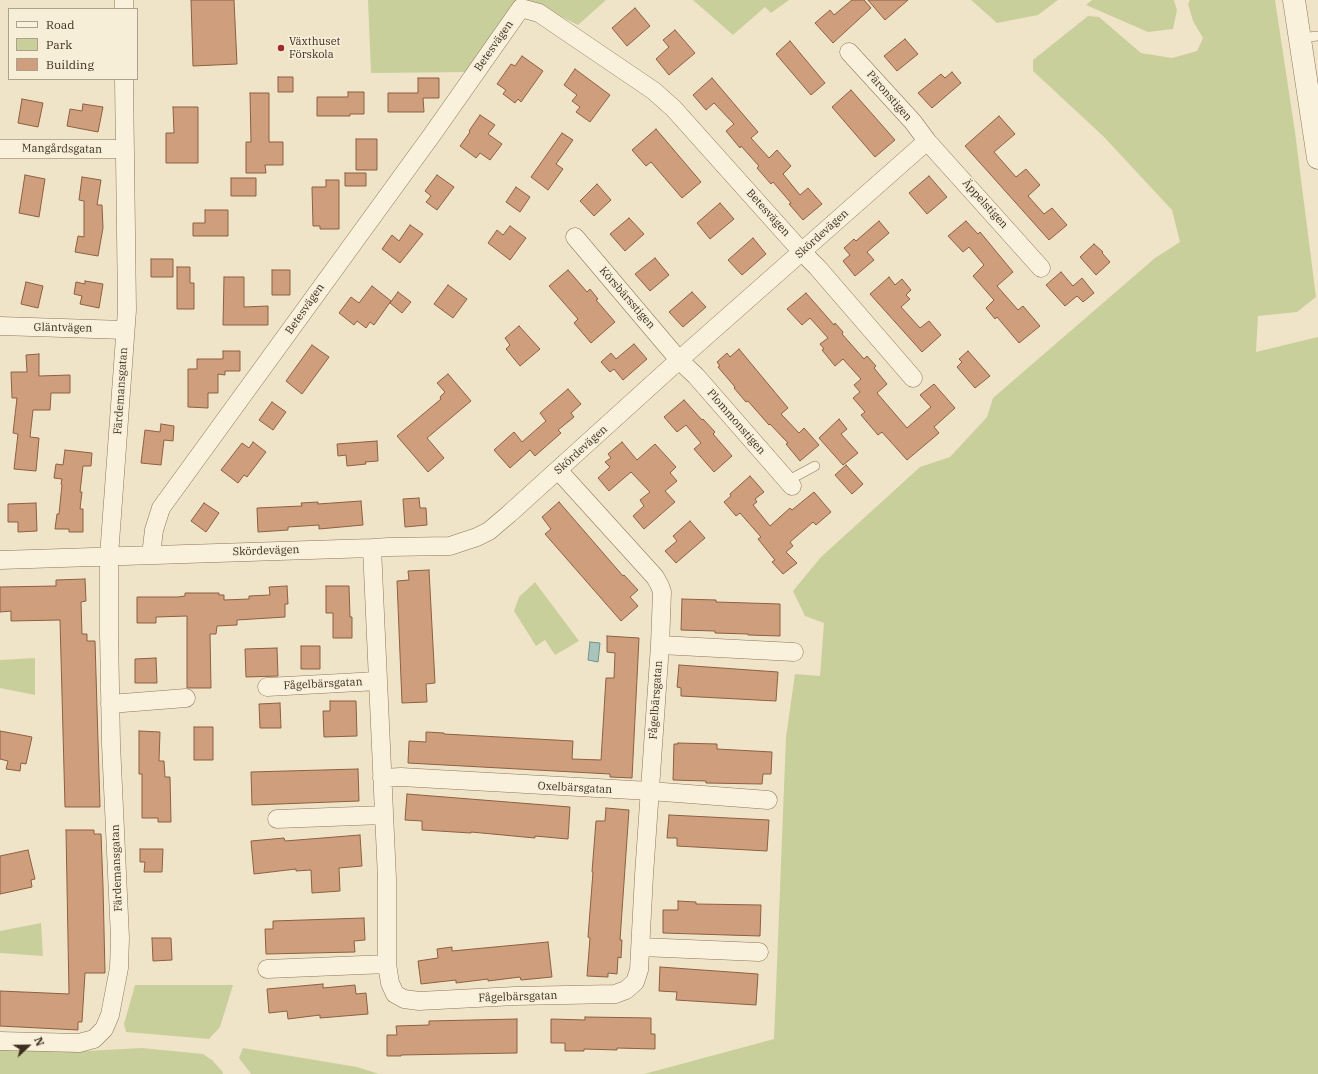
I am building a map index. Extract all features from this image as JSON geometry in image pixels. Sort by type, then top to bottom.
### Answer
[{"type":"street","points":[[1294,0],[1309,37],[1318,158]]},
{"type":"street","name":"Betesvägen","points":[[150,555],[154,530],[161,508],[434,132],[521,8],[539,12],[654,91],[670,105],[817,267],[913,378]]},
{"type":"street","name":"Päronstigen","points":[[849,52],[913,122],[927,141]]},
{"type":"street","name":"Färdemansgatan","points":[[0,1041],[79,1043],[94,1039],[103,1030],[110,1015],[119,968],[120,938],[110,704],[109,556],[127,310],[124,80]]},
{"type":"street","name":"Skördevägen","points":[[0,560],[450,546],[477,537],[489,531],[679,360],[927,141]]},
{"type":"street","name":"Äppelstigen","points":[[927,141],[1041,268]]},
{"type":"street","name":"Mangårdsgatan","points":[[0,149],[125,149]]},
{"type":"street","name":"Körsbärsstigen","points":[[575,237],[679,360]]},
{"type":"street","name":"Gläntvägen","points":[[0,326],[125,330]]},
{"type":"street","name":"Plommonstigen","points":[[679,360],[696,376],[790,483]]},
{"type":"street","name":"Fågelbärsgatan","points":[[372,548],[387,879],[388,964],[390,983],[395,994],[404,999],[419,1001],[515,996],[615,994],[626,990],[635,982],[639,970],[660,645],[662,592],[660,586],[650,571],[558,470]]},
{"type":"street","name":"Fågelbärsgatan","points":[[660,645],[794,652]]},
{"type":"street","name":"Fågelbärsgatan","points":[[267,687],[378,681]]},
{"type":"street","points":[[110,704],[186,698]]},
{"type":"street","name":"Oxelbärsgatan","points":[[382,778],[401,777],[768,800]]},
{"type":"street","points":[[277,819],[383,814]]},
{"type":"street","points":[[641,946],[759,952]]},
{"type":"street","points":[[267,969],[388,964]]},
{"type":"lane","points":[[790,483],[815,466]]},
{"type":"green space","points":[[368,0],[523,0],[467,72],[371,73]]},
{"type":"green space","points":[[527,0],[606,0],[578,25]]},
{"type":"green space","points":[[693,0],[789,0],[771,13],[765,7],[733,35]]},
{"type":"green space","points":[[971,0],[1058,0],[1038,15],[997,23]]},
{"type":"green space","points":[[1092,0],[1174,0],[1177,10],[1173,29],[1148,32],[1086,5]]},
{"type":"green space","points":[[1190,0],[1275,0],[1295,132],[1316,297],[1297,312],[1258,316],[1256,352],[1318,337],[1318,1074],[644,1074],[774,1039],[786,737],[795,674],[820,676],[824,623],[805,616],[793,591],[821,557],[920,467],[950,457],[987,417],[993,398],[1155,258],[1180,242],[1172,210],[1103,136],[1033,71],[1033,60],[1088,16],[1099,17],[1141,53],[1172,58],[1197,51],[1203,38],[1193,21],[1188,4]]},
{"type":"green space","points":[[535,582],[579,641],[555,655],[545,640],[536,646],[514,611],[519,597]]},
{"type":"green space","points":[[35,658],[35,695],[0,688],[0,660]]},
{"type":"green space","points":[[41,923],[43,956],[0,953],[0,931]]},
{"type":"green space","points":[[135,985],[233,985],[220,1027],[209,1039],[126,1032],[124,1024]]},
{"type":"green space","points":[[0,1045],[37,1045],[86,1051],[142,1048],[203,1054],[212,1060],[223,1074],[0,1074]]},
{"type":"green space","points":[[243,1048],[357,1067],[379,1074],[251,1074],[239,1058]]},
{"type":"water","points":[[590,642],[600,643],[598,662],[588,660]]},
{"type":"building","points":[[191,0],[234,0],[237,64],[193,66]]},
{"type":"building","points":[[852,0],[864,0],[871,8],[833,43],[815,23],[830,10],[834,15]]},
{"type":"building","points":[[868,0],[908,0],[885,20]]},
{"type":"building","points":[[635,8],[650,26],[627,46],[612,28]]},
{"type":"building","points":[[675,30],[695,53],[669,75],[656,59],[669,47],[663,40]]},
{"type":"building","points":[[905,39],[918,54],[897,71],[884,56]]},
{"type":"building","points":[[790,41],[825,83],[811,95],[776,54]]},
{"type":"building","points":[[522,56],[543,71],[521,102],[518,99],[515,103],[503,94],[506,90],[497,84],[511,64],[515,66]]},
{"type":"building","points":[[575,69],[610,95],[590,122],[576,112],[580,107],[572,101],[577,95],[564,85]]},
{"type":"building","points":[[952,72],[961,83],[932,108],[918,93],[941,74],[945,78]]},
{"type":"building","points":[[278,77],[293,77],[293,92],[278,92]]},
{"type":"building","points":[[418,78],[439,78],[439,98],[423,98],[424,112],[388,112],[388,93],[418,93]]},
{"type":"building","points":[[712,78],[758,132],[751,138],[769,158],[777,150],[791,166],[783,174],[800,195],[808,188],[822,204],[803,220],[773,182],[771,184],[757,168],[759,166],[741,146],[740,148],[726,131],[734,124],[714,103],[706,110],[693,95]]},
{"type":"building","points":[[851,90],[895,140],[875,157],[832,107]]},
{"type":"building","points":[[348,92],[364,92],[364,114],[350,114],[350,116],[317,116],[317,97],[348,97]]},
{"type":"building","points":[[250,93],[269,93],[269,142],[283,142],[283,165],[265,165],[266,173],[246,173],[246,142],[251,142]]},
{"type":"building","points":[[22,99],[43,103],[38,127],[18,123]]},
{"type":"building","points":[[83,104],[103,107],[98,132],[67,126],[70,109],[82,111]]},
{"type":"building","points":[[173,107],[198,107],[198,163],[166,163],[166,133],[174,133]]},
{"type":"building","points":[[480,115],[495,125],[488,134],[502,144],[490,160],[480,153],[476,158],[460,146]]},
{"type":"building","points":[[999,116],[1015,134],[994,152],[1016,177],[1026,169],[1040,185],[1028,196],[1044,214],[1052,208],[1067,225],[1049,240],[965,146]]},
{"type":"building","points":[[656,129],[701,182],[682,198],[651,162],[646,166],[632,150]]},
{"type":"building","points":[[562,133],[573,140],[556,164],[563,169],[548,190],[531,177]]},
{"type":"building","points":[[356,139],[377,139],[377,170],[356,170]]},
{"type":"building","points":[[345,173],[366,173],[366,186],[345,186]]},
{"type":"building","points":[[25,175],[45,179],[39,217],[19,213]]},
{"type":"building","points":[[437,175],[454,187],[437,210],[426,202],[431,196],[425,191]]},
{"type":"building","points":[[929,176],[947,197],[927,214],[909,193]]},
{"type":"building","points":[[82,177],[101,180],[97,205],[102,205],[103,228],[98,256],[75,252],[78,236],[84,237],[84,201],[79,200]]},
{"type":"building","points":[[231,178],[256,178],[256,196],[231,196]]},
{"type":"building","points":[[326,180],[339,180],[339,229],[320,229],[320,226],[313,226],[312,187],[326,187]]},
{"type":"building","points":[[597,184],[611,200],[594,216],[580,201]]},
{"type":"building","points":[[516,187],[530,197],[520,212],[506,202]]},
{"type":"building","points":[[720,203],[734,219],[710,239],[697,223]]},
{"type":"building","points":[[205,210],[228,210],[228,236],[193,236],[193,223],[205,223]]},
{"type":"building","points":[[629,218],[644,234],[625,251],[610,234]]},
{"type":"building","points":[[879,221],[889,233],[867,252],[874,260],[855,276],[843,261],[850,255],[844,248],[854,239],[856,241]]},
{"type":"building","points":[[966,221],[978,234],[980,232],[1013,272],[997,286],[1018,310],[1023,306],[1040,326],[1019,343],[997,317],[995,319],[986,308],[994,300],[973,276],[984,265],[969,247],[963,252],[948,236]]},
{"type":"building","points":[[410,225],[423,234],[400,263],[382,249],[392,235],[399,241]]},
{"type":"building","points":[[510,226],[526,238],[510,260],[488,243],[497,230],[503,235]]},
{"type":"building","points":[[753,238],[766,254],[742,275],[728,260]]},
{"type":"building","points":[[1094,244],[1103,252],[1102,253],[1110,262],[1096,275],[1080,257]]},
{"type":"building","points":[[655,258],[669,275],[650,291],[635,274]]},
{"type":"building","points":[[151,259],[173,259],[173,277],[151,277]]},
{"type":"building","points":[[177,267],[190,267],[190,283],[194,283],[194,309],[177,309]]},
{"type":"building","points":[[272,270],[290,270],[290,295],[272,295]]},
{"type":"building","points":[[568,270],[587,292],[590,289],[598,299],[596,300],[615,322],[591,343],[574,323],[578,319],[549,286]]},
{"type":"building","points":[[1061,272],[1073,286],[1082,278],[1094,293],[1083,302],[1077,296],[1065,306],[1046,285]]},
{"type":"building","points":[[224,277],[244,277],[244,307],[268,306],[268,325],[223,325]]},
{"type":"building","points":[[889,277],[895,285],[902,279],[911,290],[906,295],[910,299],[901,307],[920,328],[929,321],[941,335],[922,352],[870,294]]},
{"type":"building","points":[[85,281],[103,284],[99,308],[80,304],[82,296],[74,294],[76,282],[85,284]]},
{"type":"building","points":[[26,282],[43,286],[38,308],[21,304]]},
{"type":"building","points":[[448,285],[467,299],[453,318],[434,304]]},
{"type":"building","points":[[372,286],[391,301],[374,325],[370,322],[366,328],[357,321],[354,325],[339,313],[351,297],[359,303]]},
{"type":"building","points":[[398,292],[411,302],[402,313],[390,303]]},
{"type":"building","points":[[692,292],[706,307],[683,327],[669,312]]},
{"type":"building","points":[[806,293],[834,325],[835,323],[843,332],[842,334],[864,359],[867,356],[876,366],[874,368],[887,384],[877,393],[907,428],[931,407],[920,395],[934,384],[955,408],[934,427],[939,433],[907,460],[882,432],[878,435],[861,415],[865,412],[853,398],[860,392],[854,385],[861,379],[843,359],[835,366],[822,350],[824,349],[820,344],[828,338],[810,318],[802,325],[787,309]]},
{"type":"building","points":[[519,326],[540,349],[520,366],[506,349],[510,345],[505,338]]},
{"type":"building","points":[[634,344],[647,359],[623,380],[614,369],[610,372],[601,362],[611,353],[616,359]]},
{"type":"building","points":[[312,345],[329,357],[302,394],[286,381]]},
{"type":"building","points":[[739,349],[788,408],[781,414],[799,433],[804,428],[819,445],[800,461],[786,444],[788,443],[770,424],[769,425],[748,401],[746,402],[718,367],[720,366],[717,362],[727,353],[730,357]]},
{"type":"building","points":[[223,351],[240,351],[240,371],[225,371],[225,375],[218,374],[218,393],[208,393],[208,408],[188,407],[188,369],[197,369],[197,359],[223,359]]},
{"type":"building","points":[[968,351],[990,376],[975,388],[957,367],[962,362],[959,359]]},
{"type":"building","points":[[39,354],[39,376],[70,375],[70,393],[51,393],[50,410],[33,410],[30,437],[39,438],[36,471],[14,469],[18,434],[13,433],[17,398],[12,398],[11,372],[27,372],[26,355]]},
{"type":"building","points":[[448,374],[471,401],[427,438],[444,458],[428,472],[397,436],[441,399],[440,397],[445,392],[437,383]]},
{"type":"building","points":[[568,389],[581,404],[571,413],[574,417],[558,430],[561,433],[535,456],[530,450],[510,468],[494,450],[514,432],[522,442],[546,421],[540,413]]},
{"type":"building","points":[[684,400],[715,432],[713,434],[732,456],[714,472],[694,449],[701,443],[686,425],[677,432],[664,417]]},
{"type":"building","points":[[272,402],[286,412],[273,430],[259,420]]},
{"type":"building","points":[[839,419],[847,429],[841,434],[858,453],[843,465],[819,438]]},
{"type":"building","points":[[161,424],[174,426],[173,441],[164,440],[161,465],[141,463],[145,430],[160,432]]},
{"type":"building","points":[[377,441],[378,461],[347,466],[346,455],[338,456],[337,444]]},
{"type":"building","points":[[253,442],[266,452],[247,477],[244,475],[238,483],[221,470],[242,443],[249,448]]},
{"type":"building","points":[[622,442],[637,460],[655,444],[676,467],[670,473],[677,481],[665,491],[675,502],[644,529],[633,516],[644,506],[640,500],[650,492],[631,472],[609,491],[598,478],[610,467],[605,462],[611,458],[608,454]]},
{"type":"building","points":[[65,450],[92,453],[91,466],[83,466],[80,492],[82,492],[80,509],[83,509],[83,532],[69,532],[69,529],[55,529],[57,514],[59,514],[62,479],[54,478],[56,464],[63,465]]},
{"type":"building","points":[[846,465],[863,484],[852,494],[835,475]]},
{"type":"building","points":[[750,476],[764,492],[755,499],[757,502],[753,505],[770,526],[790,508],[792,510],[814,492],[831,512],[816,525],[813,522],[790,542],[793,546],[786,552],[797,563],[783,574],[772,562],[775,560],[758,539],[761,537],[740,513],[736,516],[724,502],[731,496],[730,494]]},
{"type":"building","points":[[419,498],[420,508],[426,508],[427,525],[405,527],[403,499]]},
{"type":"building","points":[[361,501],[363,525],[319,529],[319,525],[288,527],[288,530],[258,532],[257,508],[302,506],[301,503],[318,502],[318,504]]},
{"type":"building","points":[[559,502],[623,576],[624,575],[638,590],[630,597],[638,606],[621,621],[545,534],[551,529],[542,517]]},
{"type":"building","points":[[36,503],[37,531],[18,532],[18,522],[8,522],[8,504]]},
{"type":"building","points":[[204,503],[219,513],[206,532],[191,521]]},
{"type":"building","points":[[690,521],[705,538],[676,563],[665,551],[677,541],[673,536]]},
{"type":"building","points":[[429,570],[435,683],[426,684],[427,702],[402,703],[397,581],[409,580],[408,571]]},
{"type":"building","points":[[85,579],[86,601],[81,602],[82,634],[87,634],[87,641],[95,641],[100,807],[65,807],[60,620],[11,621],[11,611],[0,612],[0,587],[56,586],[56,580]]},
{"type":"building","points":[[287,586],[288,604],[285,604],[285,617],[237,620],[237,625],[217,626],[216,634],[210,634],[211,688],[187,688],[187,616],[156,617],[156,623],[137,623],[137,597],[178,597],[185,596],[185,593],[219,593],[219,595],[224,595],[224,600],[249,599],[249,596],[270,595],[269,587]]},
{"type":"building","points":[[326,586],[349,586],[350,617],[352,617],[352,638],[333,638],[333,613],[326,613]]},
{"type":"building","points":[[682,599],[716,600],[716,602],[780,604],[780,636],[681,630]]},
{"type":"building","points":[[607,636],[639,638],[632,778],[610,777],[610,774],[408,763],[409,741],[426,742],[426,732],[573,741],[572,759],[601,760],[606,678],[614,678],[615,653],[607,652]]},
{"type":"building","points":[[301,646],[320,646],[320,669],[301,669]]},
{"type":"building","points":[[277,648],[278,676],[246,677],[245,649]]},
{"type":"building","points":[[156,658],[157,683],[135,683],[135,659]]},
{"type":"building","points":[[679,665],[778,672],[776,701],[681,696],[681,688],[677,687]]},
{"type":"building","points":[[330,701],[356,701],[357,736],[324,737],[323,711],[330,711]]},
{"type":"building","points":[[280,703],[281,728],[260,728],[259,704]]},
{"type":"building","points":[[194,727],[213,727],[213,760],[194,760]]},
{"type":"building","points":[[0,731],[32,737],[26,764],[21,763],[20,771],[6,769],[8,761],[0,759]]},
{"type":"building","points":[[139,731],[160,732],[159,761],[164,761],[165,777],[170,777],[171,822],[158,822],[158,818],[142,818],[142,774],[139,774]]},
{"type":"building","points":[[674,744],[717,744],[717,749],[772,752],[771,774],[763,774],[762,784],[706,783],[706,781],[673,780]]},
{"type":"building","points":[[358,769],[359,801],[252,805],[251,772]]},
{"type":"building","points":[[407,794],[570,807],[568,839],[422,830],[422,821],[405,820]]},
{"type":"building","points":[[606,808],[629,810],[620,940],[622,940],[621,958],[618,957],[617,974],[608,973],[608,977],[587,976],[590,938],[588,937],[596,821],[605,821]]},
{"type":"building","points":[[669,815],[769,820],[767,851],[677,846],[677,838],[667,838]]},
{"type":"building","points":[[66,830],[94,830],[94,834],[101,834],[105,973],[85,973],[82,1022],[78,1022],[78,1030],[0,1026],[0,991],[69,994]]},
{"type":"building","points":[[360,835],[362,866],[339,868],[340,891],[312,893],[311,870],[296,871],[296,869],[254,874],[251,841],[284,838],[285,841]]},
{"type":"building","points":[[140,849],[163,849],[162,872],[144,872],[145,862],[140,862]]},
{"type":"building","points":[[28,850],[35,879],[31,880],[32,887],[0,894],[0,856]]},
{"type":"building","points":[[678,901],[696,902],[696,904],[761,905],[760,936],[663,933],[663,910],[678,910]]},
{"type":"building","points":[[364,918],[365,940],[354,941],[355,952],[266,954],[265,929],[273,929],[273,921]]},
{"type":"building","points":[[152,938],[171,938],[172,960],[153,961]]},
{"type":"building","points":[[548,942],[552,977],[521,980],[520,977],[488,981],[488,979],[456,983],[456,980],[421,984],[418,961],[438,958],[437,949],[452,947],[452,951]]},
{"type":"building","points":[[660,967],[758,974],[756,1005],[676,1000],[677,992],[659,991]]},
{"type":"building","points":[[323,984],[323,988],[355,985],[356,994],[366,993],[368,1014],[320,1018],[320,1015],[288,1019],[287,1011],[269,1013],[267,989]]},
{"type":"building","points":[[585,1017],[651,1018],[651,1034],[655,1034],[655,1049],[617,1048],[617,1050],[584,1049],[584,1051],[565,1051],[565,1043],[551,1043],[551,1019],[585,1020]]},
{"type":"building","points":[[517,1019],[517,1053],[387,1056],[387,1035],[397,1035],[396,1026],[429,1025],[429,1021]]},
{"type":"place","name":"Växthuset Förskola","points":[[281,48]]}]
